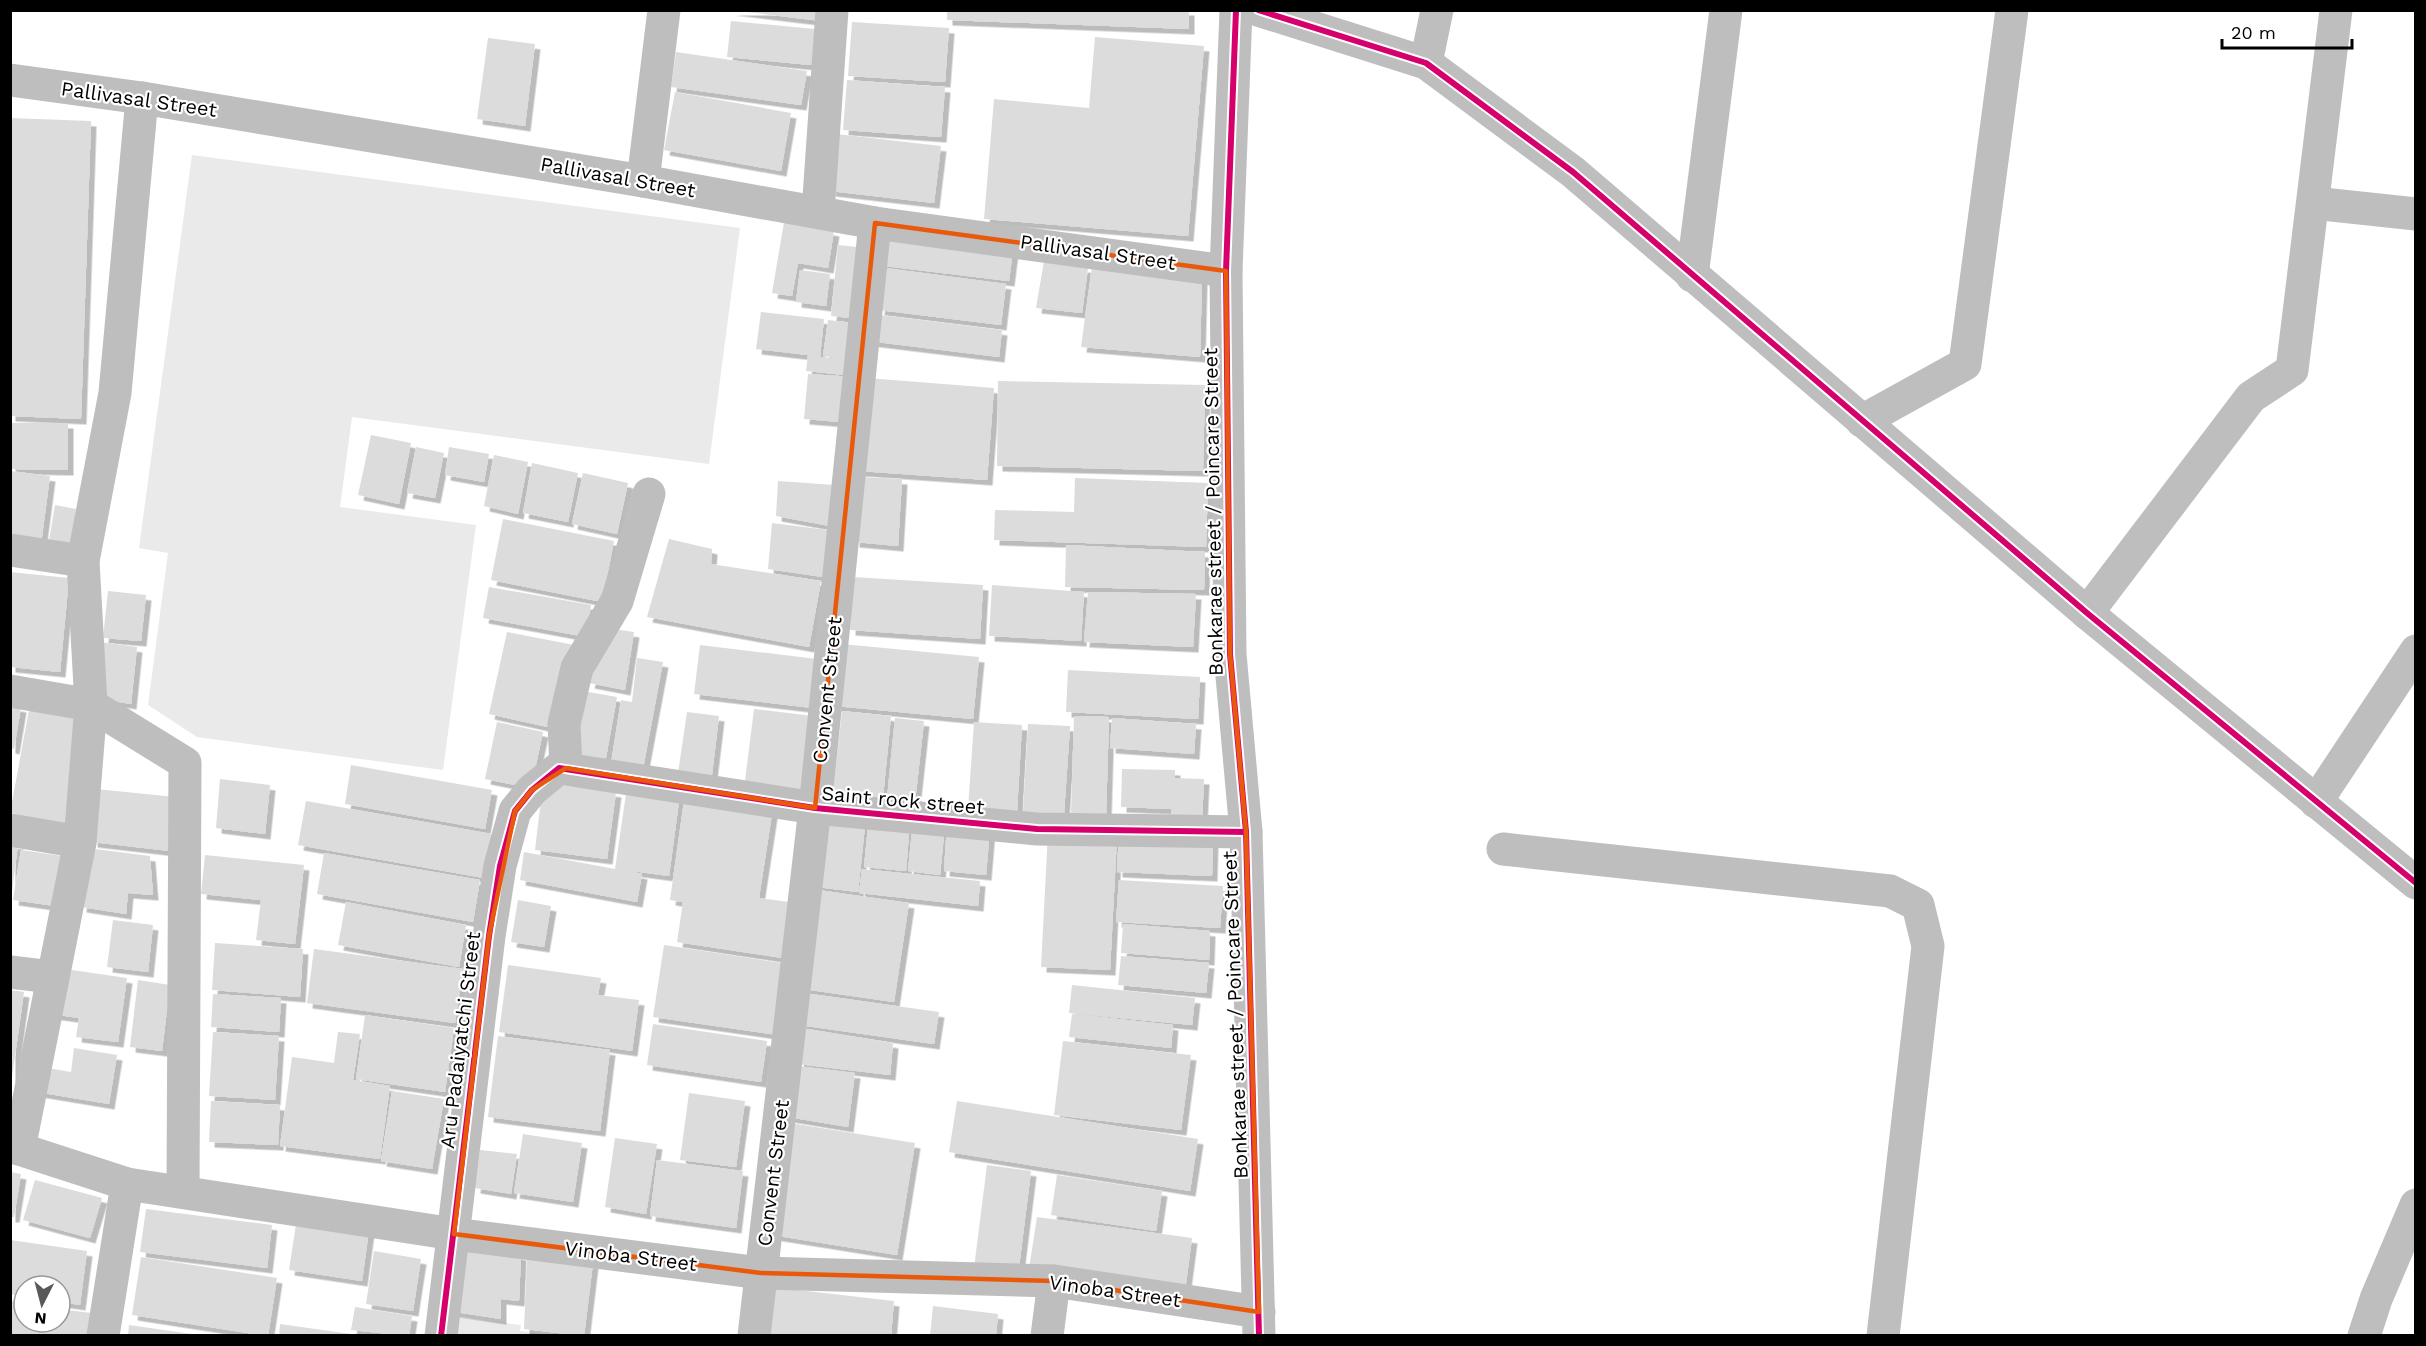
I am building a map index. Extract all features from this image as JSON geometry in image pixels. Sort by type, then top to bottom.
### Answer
[{"type":"street","points":[[643,181],[664,10]]},
{"type":"street","points":[[818,212],[832,10]]},
{"type":"street","name":"Bonkarae street / Poincare Street","points":[[1236,10],[1226,271],[1230,654],[1246,832],[1259,1324]]},
{"type":"street","points":[[1258,10],[1426,63],[1573,172],[2087,613],[2415,883]]},
{"type":"street","points":[[1426,63],[1437,10]]},
{"type":"street","points":[[1692,276],[1726,10]]},
{"type":"street","points":[[1862,421],[1965,364],[2012,10]]},
{"type":"street","points":[[2087,613],[2251,397],[2292,370],[2336,10]]},
{"type":"street","name":"Pallivasal Street","points":[[10,80],[142,98],[643,181],[875,223],[1226,271]]},
{"type":"street","points":[[15,1148],[80,842],[91,705],[82,561],[115,393],[142,98]]},
{"type":"street","points":[[2313,203],[2415,214]]},
{"type":"street","name":"Convent Street","points":[[754,1335],[815,808],[875,223]]},
{"type":"street","points":[[563,768],[564,724],[578,668],[618,601],[649,494]]},
{"type":"street","points":[[10,549],[82,561]]},
{"type":"street","points":[[2316,802],[2415,651]]},
{"type":"street","points":[[10,691],[91,705],[185,763],[183,1190]]},
{"type":"street","name":"Saint rock street","points":[[563,768],[815,808],[1037,829],[1246,832]]},
{"type":"street","name":"Aru Padaiyatchi Street","points":[[441,1335],[489,936],[500,866],[515,811],[532,790],[563,768]]},
{"type":"street","points":[[10,830],[80,842]]},
{"type":"street","points":[[1503,849],[1890,891],[1918,905],[1928,946],[1883,1335]]},
{"type":"street","points":[[10,972],[52,977]]},
{"type":"street","name":"Vinoba Street","points":[[15,1148],[128,1184],[183,1190],[454,1234],[761,1273],[1054,1281],[1259,1324]]},
{"type":"street","points":[[103,1335],[128,1184]]},
{"type":"street","points":[[2364,1335],[2376,1299],[2415,1205]]},
{"type":"street","points":[[1047,1335],[1054,1281]]},
{"type":"highlighted area","points":[[875,223],[1226,271],[1230,654],[1246,832],[1259,1312],[1054,1281],[761,1273],[454,1234],[489,936],[515,811],[532,790],[566,768],[815,808]]},
{"type":"shaded area","points":[[192,155],[740,228],[709,464],[352,417],[340,507],[476,525],[443,770],[197,737],[148,705],[168,553],[139,548]]},
{"type":"shaded area","points":[[449,1316],[521,1325],[520,1331],[548,1335],[447,1336]]},
{"type":"building","points":[[730,10],[822,10],[821,21]]},
{"type":"building","points":[[947,10],[1189,10],[1189,29],[947,20]]},
{"type":"building","points":[[731,21],[815,29],[811,65],[727,57]]},
{"type":"building","points":[[852,22],[949,28],[945,82],[848,76]]},
{"type":"building","points":[[1095,37],[1204,46],[1188,236],[984,219],[994,99],[1089,108]]},
{"type":"building","points":[[488,38],[535,44],[525,126],[477,119]]},
{"type":"building","points":[[676,52],[807,71],[801,105],[671,87]]},
{"type":"building","points":[[847,80],[945,87],[941,137],[843,130]]},
{"type":"building","points":[[675,92],[791,113],[781,171],[664,150]]},
{"type":"building","points":[[10,118],[91,121],[81,419],[10,416]]},
{"type":"building","points":[[836,134],[941,146],[934,203],[830,191]]},
{"type":"building","points":[[784,222],[834,231],[828,268],[798,263],[792,296],[772,293]]},
{"type":"building","points":[[879,234],[1013,250],[1009,281],[876,265]]},
{"type":"building","points":[[838,245],[868,248],[861,319],[831,316]]},
{"type":"building","points":[[1044,261],[1088,268],[1082,313],[1036,308]]},
{"type":"building","points":[[1092,267],[1202,278],[1200,357],[1081,347]]},
{"type":"building","points":[[885,268],[1006,284],[1001,325],[879,310]]},
{"type":"building","points":[[800,270],[830,274],[826,306],[796,302]]},
{"type":"building","points":[[761,312],[824,319],[820,357],[852,360],[823,356],[828,320],[861,324],[855,376],[806,371],[808,355],[756,349]]},
{"type":"building","points":[[872,314],[1002,330],[999,357],[868,341]]},
{"type":"building","points":[[808,374],[855,377],[852,423],[804,419]]},
{"type":"building","points":[[867,378],[994,388],[987,480],[859,471]]},
{"type":"building","points":[[998,381],[1205,385],[1203,471],[997,466]]},
{"type":"building","points":[[10,423],[68,423],[68,470],[10,469]]},
{"type":"building","points":[[371,435],[411,443],[399,504],[358,495]]},
{"type":"building","points":[[416,447],[444,453],[435,498],[407,493]]},
{"type":"building","points":[[449,447],[489,454],[484,482],[445,475]]},
{"type":"building","points":[[494,455],[528,462],[518,514],[484,506]]},
{"type":"building","points":[[532,463],[578,473],[568,522],[523,513]]},
{"type":"building","points":[[10,471],[50,476],[41,544],[10,541]]},
{"type":"building","points":[[583,473],[628,483],[617,534],[572,524]]},
{"type":"building","points":[[859,477],[902,479],[898,546],[854,542]]},
{"type":"building","points":[[1075,478],[1208,483],[1206,547],[994,540],[995,510],[1074,512]]},
{"type":"building","points":[[778,481],[835,485],[830,526],[776,516]]},
{"type":"building","points":[[55,505],[76,509],[70,551],[48,547]]},
{"type":"building","points":[[503,519],[614,541],[602,602],[491,580]]},
{"type":"building","points":[[772,523],[828,530],[823,577],[768,569]]},
{"type":"building","points":[[669,539],[712,549],[711,564],[821,581],[809,647],[647,617]]},
{"type":"building","points":[[1066,545],[1205,552],[1204,590],[1065,587]]},
{"type":"building","points":[[10,572],[69,578],[60,672],[10,667]]},
{"type":"building","points":[[853,577],[983,585],[980,639],[850,630]]},
{"type":"building","points":[[992,585],[1084,592],[1081,641],[989,636]]},
{"type":"building","points":[[489,587],[591,605],[586,637],[483,618]]},
{"type":"building","points":[[108,591],[146,595],[141,641],[103,638]]},
{"type":"building","points":[[1088,592],[1196,594],[1193,647],[1084,642]]},
{"type":"building","points":[[607,628],[634,632],[625,690],[589,683]]},
{"type":"building","points":[[507,632],[574,645],[557,729],[489,714]]},
{"type":"building","points":[[100,642],[137,647],[131,704],[95,698]]},
{"type":"building","points":[[842,644],[979,657],[973,719],[835,706]]},
{"type":"building","points":[[700,645],[817,659],[813,708],[694,694]]},
{"type":"building","points":[[637,658],[663,662],[642,774],[610,770],[621,700],[632,702]]},
{"type":"building","points":[[1068,670],[1200,677],[1198,719],[1066,712]]},
{"type":"building","points":[[577,690],[617,697],[605,763],[572,758]]},
{"type":"building","points":[[10,705],[21,707],[14,749],[10,748]]},
{"type":"building","points":[[754,709],[813,716],[803,796],[744,789]]},
{"type":"building","points":[[29,710],[86,720],[67,823],[10,813]]},
{"type":"building","points":[[842,711],[891,716],[882,807],[832,801]]},
{"type":"building","points":[[687,712],[719,716],[711,783],[677,780]]},
{"type":"building","points":[[1074,716],[1109,717],[1106,817],[1071,816]]},
{"type":"building","points":[[895,718],[924,721],[914,811],[886,809]]},
{"type":"building","points":[[1112,718],[1196,724],[1194,754],[1110,748]]},
{"type":"building","points":[[497,722],[543,732],[531,788],[485,779]]},
{"type":"building","points":[[974,722],[1022,725],[1017,812],[968,809]]},
{"type":"building","points":[[1028,724],[1070,726],[1064,814],[1023,812]]},
{"type":"building","points":[[351,765],[492,790],[485,829],[345,804]]},
{"type":"building","points":[[1122,769],[1175,770],[1175,778],[1204,779],[1202,821],[1171,821],[1171,809],[1121,807]]},
{"type":"building","points":[[220,779],[270,785],[265,834],[216,828]]},
{"type":"building","points":[[543,783],[616,792],[607,859],[535,850]]},
{"type":"building","points":[[627,787],[680,794],[669,876],[625,870],[642,874],[637,902],[520,880],[524,852],[615,869]]},
{"type":"building","points":[[96,789],[175,797],[170,851],[92,842]]},
{"type":"building","points":[[685,794],[773,807],[759,898],[796,903],[789,959],[677,942],[683,902],[670,900]]},
{"type":"building","points":[[306,801],[492,834],[484,878],[298,845]]},
{"type":"building","points":[[817,812],[866,816],[858,892],[808,886]]},
{"type":"building","points":[[869,817],[910,821],[906,871],[864,867]]},
{"type":"building","points":[[913,821],[945,824],[940,875],[908,871]]},
{"type":"building","points":[[947,824],[990,828],[986,875],[944,871]]},
{"type":"building","points":[[1119,831],[1213,835],[1212,876],[1117,872]]},
{"type":"building","points":[[1048,832],[1117,836],[1110,970],[1041,967]]},
{"type":"building","points":[[10,843],[18,844],[12,892],[10,892]]},
{"type":"building","points":[[87,848],[150,856],[153,895],[128,893],[126,914],[81,907]]},
{"type":"building","points":[[21,850],[69,857],[62,907],[13,900]]},
{"type":"building","points":[[324,853],[480,880],[473,922],[317,894]]},
{"type":"building","points":[[205,855],[304,865],[295,944],[256,940],[261,900],[201,894]]},
{"type":"building","points":[[862,869],[980,881],[978,906],[859,893]]},
{"type":"building","points":[[1119,880],[1223,886],[1220,928],[1116,922]]},
{"type":"building","points":[[818,890],[909,903],[894,1002],[803,989]]},
{"type":"building","points":[[518,900],[551,906],[544,947],[511,942]]},
{"type":"building","points":[[346,902],[466,925],[459,967],[338,945]]},
{"type":"building","points":[[113,920],[153,925],[148,972],[107,967]]},
{"type":"building","points":[[1123,924],[1210,931],[1209,960],[1121,953]]},
{"type":"building","points":[[215,943],[303,949],[300,997],[212,990]]},
{"type":"building","points":[[664,945],[788,964],[778,1035],[653,1017]]},
{"type":"building","points":[[314,949],[463,969],[455,1023],[307,1003]]},
{"type":"building","points":[[1121,956],[1209,963],[1206,993],[1118,985]]},
{"type":"building","points":[[508,965],[601,978],[598,995],[639,1000],[632,1051],[499,1032]]},
{"type":"building","points":[[58,968],[127,978],[118,1042],[76,1037],[79,1018],[51,1014]]},
{"type":"building","points":[[138,980],[170,985],[162,1051],[130,1047]]},
{"type":"building","points":[[1072,985],[1195,998],[1192,1025],[1069,1013]]},
{"type":"building","points":[[10,990],[24,992],[12,1077],[10,1077]]},
{"type":"building","points":[[804,993],[939,1012],[934,1044],[799,1025]]},
{"type":"building","points":[[213,994],[281,998],[279,1032],[211,1027]]},
{"type":"building","points":[[1072,1014],[1173,1025],[1171,1048],[1069,1037]]},
{"type":"building","points":[[365,1015],[454,1028],[445,1092],[356,1079]]},
{"type":"building","points":[[653,1024],[767,1041],[761,1082],[647,1065]]},
{"type":"building","points":[[801,1028],[893,1043],[890,1075],[798,1064]]},
{"type":"building","points":[[213,1032],[279,1036],[275,1100],[209,1096]]},
{"type":"building","points":[[338,1032],[360,1034],[353,1080],[390,1086],[380,1159],[280,1146],[292,1057],[334,1063]]},
{"type":"building","points":[[498,1036],[610,1050],[600,1131],[488,1117]]},
{"type":"building","points":[[1063,1041],[1191,1055],[1181,1130],[1054,1115]]},
{"type":"building","points":[[74,1048],[117,1055],[109,1104],[37,1092],[42,1067],[71,1072]]},
{"type":"building","points":[[797,1066],[855,1073],[848,1127],[788,1117]]},
{"type":"building","points":[[392,1091],[444,1099],[432,1169],[381,1161]]},
{"type":"building","points":[[689,1093],[745,1101],[736,1167],[680,1160]]},
{"type":"building","points":[[211,1101],[280,1105],[278,1145],[209,1142]]},
{"type":"building","points":[[957,1101],[1198,1139],[1190,1191],[949,1152]]},
{"type":"building","points":[[790,1123],[915,1143],[897,1255],[772,1235]]},
{"type":"building","points":[[523,1134],[582,1143],[573,1202],[514,1193]]},
{"type":"building","points":[[615,1138],[657,1144],[646,1214],[605,1207]]},
{"type":"building","points":[[480,1150],[517,1154],[511,1194],[475,1188]]},
{"type":"building","points":[[657,1160],[743,1171],[736,1228],[650,1216]]},
{"type":"building","points":[[987,1165],[1031,1171],[1018,1275],[974,1268]]},
{"type":"building","points":[[10,1172],[21,1174],[14,1217],[10,1217]]},
{"type":"building","points":[[1057,1175],[1162,1191],[1156,1231],[1051,1215]]},
{"type":"building","points":[[35,1180],[102,1198],[90,1238],[23,1220]]},
{"type":"building","points":[[146,1209],[272,1225],[267,1268],[140,1252]]},
{"type":"building","points":[[1037,1217],[1192,1238],[1185,1291],[1029,1269]]},
{"type":"building","points":[[297,1218],[369,1230],[362,1281],[289,1270]]},
{"type":"building","points":[[10,1240],[87,1251],[80,1305],[72,1304],[72,1274],[12,1274],[12,1294],[10,1294]]},
{"type":"building","points":[[457,1243],[521,1255],[519,1301],[501,1299],[501,1319],[449,1311]]},
{"type":"building","points":[[374,1251],[421,1259],[413,1311],[366,1304]]},
{"type":"building","points":[[527,1255],[593,1263],[584,1336],[524,1329]]},
{"type":"building","points":[[141,1257],[277,1278],[268,1336],[132,1315]]},
{"type":"building","points":[[763,1286],[894,1301],[891,1336],[843,1336],[845,1310],[842,1336],[757,1336]]},
{"type":"building","points":[[10,1301],[12,1301],[12,1334],[72,1334],[72,1311],[91,1313],[87,1336],[10,1336]]},
{"type":"building","points":[[933,1306],[998,1314],[996,1336],[930,1336]]},
{"type":"building","points":[[355,1307],[412,1316],[409,1336],[351,1330]]},
{"type":"building","points":[[280,1324],[351,1334],[351,1336],[279,1336]]},
{"type":"building","points":[[129,1325],[192,1334],[192,1336],[128,1336]]},
{"type":"cycle path","points":[[1236,10],[1226,271],[1230,654],[1246,832],[1259,1336]]},
{"type":"cycle path","points":[[1258,10],[1426,63],[1573,172],[2087,613],[2416,883]]},
{"type":"cycle path","points":[[441,1336],[489,936],[500,866],[515,811],[532,790],[559,768],[815,808],[1037,829],[1246,832]]}]
